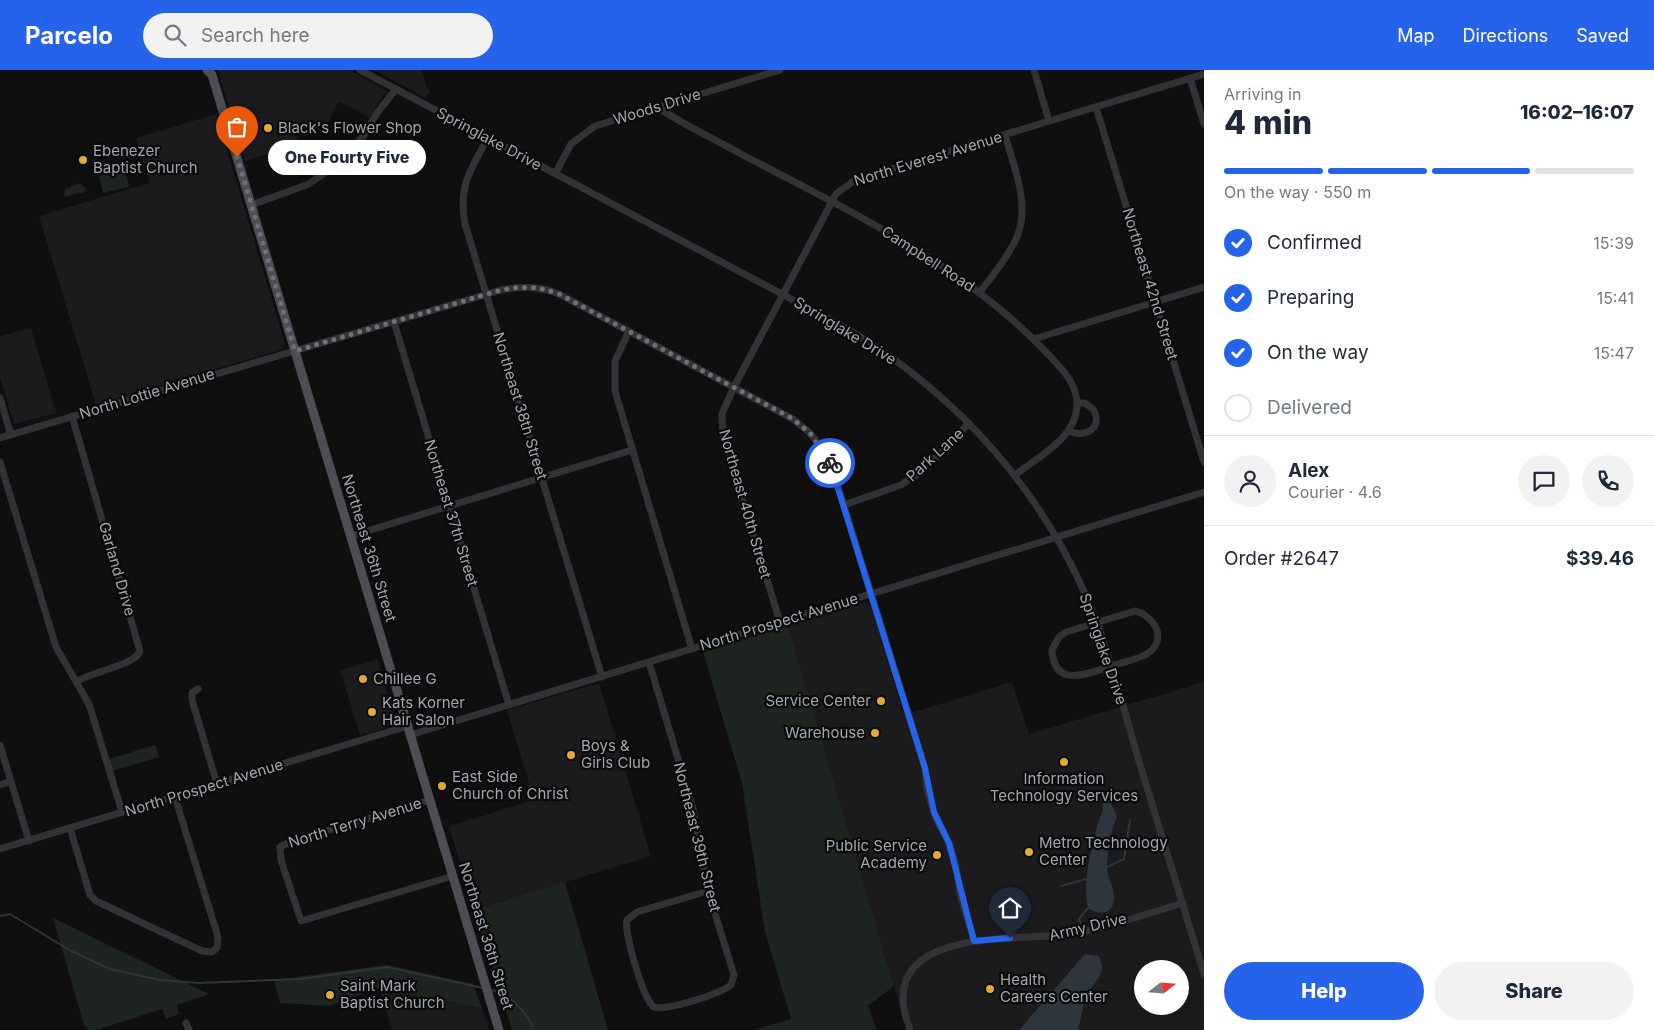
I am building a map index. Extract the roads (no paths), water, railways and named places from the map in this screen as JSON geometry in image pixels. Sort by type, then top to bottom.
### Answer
[{"type":"main road","name":"Northeast 36th Street","points":[[211,72],[499,1030]]},
{"type":"street","name":"Springlake Drive","points":[[360,70],[782,295],[882,351],[926,384],[969,423],[1015,475],[1056,537],[1096,622],[1204,974]]},
{"type":"street","name":"Woods Drive","points":[[555,174],[571,144],[587,130],[606,122],[780,70]]},
{"type":"street","points":[[1034,70],[1049,121]]},
{"type":"street","name":"North Everest Avenue","points":[[734,387],[832,202],[842,187],[855,180],[1204,74]]},
{"type":"street","points":[[1190,78],[1204,124]]},
{"type":"street","points":[[251,205],[309,184],[342,161],[362,138],[377,113],[396,89]]},
{"type":"street","name":"Campbell Road","points":[[657,107],[917,249],[980,292],[1034,339],[1065,372],[1072,383],[1077,403]]},
{"type":"street","name":"Northeast 42nd Street","points":[[1096,107],[1204,462]]},
{"type":"street","points":[[980,292],[1016,239],[1021,219],[1022,196],[1005,135]]},
{"type":"street","name":"Northeast 38th Street","points":[[488,138],[468,173],[463,188],[462,206],[486,294],[602,677]]},
{"type":"street","name":"North Lottie Avenue","points":[[0,438],[486,294],[521,286],[546,289],[793,419],[810,433],[829,460],[925,768],[927,790],[936,819],[949,843],[954,858],[960,894],[974,941]]},
{"type":"street","points":[[1034,339],[1204,287]]},
{"type":"street","name":"Northeast 37th Street","points":[[394,322],[509,705]]},
{"type":"street","points":[[629,332],[615,361],[613,376],[615,391],[692,649]]},
{"type":"street","name":"Northeast 40th Street","points":[[734,387],[722,414],[723,435],[780,622]]},
{"type":"street","points":[[0,398],[11,435]]},
{"type":"street","points":[[1015,475],[1069,431],[1074,421],[1077,403],[1085,403],[1094,409],[1097,422],[1094,428],[1086,434],[1074,434],[1069,431]]},
{"type":"street","name":"Garland Drive","points":[[72,416],[140,651],[136,658],[91,674],[76,682]]},
{"type":"street","name":"Park Lane","points":[[844,505],[901,485],[930,464],[969,423]]},
{"type":"street","points":[[350,536],[632,450]]},
{"type":"street","points":[[0,462],[56,647],[95,718],[122,812]]},
{"type":"street","name":"North Prospect Avenue","points":[[0,849],[217,784],[509,705],[1204,492]]},
{"type":"street","points":[[1135,611],[1144,613],[1152,619],[1158,636],[1150,651],[1143,656],[1084,675],[1067,675],[1060,672],[1052,658],[1052,650],[1059,637],[1066,632],[1096,622],[1135,611]]},
{"type":"street","name":"Northeast 39th Street","points":[[649,662],[696,821],[708,891],[734,975],[733,983],[721,992],[669,1007],[654,1007],[645,993],[627,932],[627,920],[637,912],[708,891]]},
{"type":"street","points":[[198,689],[192,693],[192,700],[217,784]]},
{"type":"street","points":[[0,745],[29,840]]},
{"type":"street","points":[[0,785],[11,782]]},
{"type":"street","points":[[70,828],[90,895],[96,901],[202,951],[215,950],[218,944],[218,937],[175,797]]},
{"type":"street","name":"North Terry Avenue","points":[[430,800],[290,842],[280,847],[281,860],[301,921],[453,876]]},
{"type":"street","name":"Army Drive","points":[[910,1030],[903,996],[908,976],[923,960],[946,947],[974,941],[1046,938],[1077,933],[1183,903]]},
{"type":"waterway","points":[[1107,867],[1124,859],[1130,820]]},
{"type":"waterway","points":[[1061,886],[1086,879]]},
{"type":"waterway","points":[[1082,929],[1079,919],[1088,908]]},
{"type":"waterway","points":[[0,916],[10,914],[71,951],[110,969],[160,980],[198,983],[301,979],[387,967],[483,988]]},
{"type":"waterway","points":[[491,990],[511,999],[523,1011],[534,1030]]},
{"type":"place","name":"Black's Flower Shop","points":[[268,128]]},
{"type":"place","name":"One Fourty Five","points":[[237,157]]},
{"type":"place","name":"Ebenezer Baptist Church","points":[[83,160]]},
{"type":"place","name":"Chillee G","points":[[363,679]]},
{"type":"place","name":"Service Center","points":[[881,701]]},
{"type":"place","name":"Kats Korner Hair Salon","points":[[372,712]]},
{"type":"place","name":"Warehouse","points":[[875,733]]},
{"type":"place","name":"Boys & Girls Club","points":[[571,755]]},
{"type":"place","name":"Information Technology Services","points":[[1064,762]]},
{"type":"place","name":"East Side Church of Christ","points":[[442,786]]},
{"type":"place","name":"Metro Technology Center","points":[[1029,852]]},
{"type":"place","name":"Public Service Academy","points":[[937,855]]},
{"type":"place","name":"Health Careers Center","points":[[990,989]]},
{"type":"place","name":"Saint Mark Baptist Church","points":[[330,995]]}]
